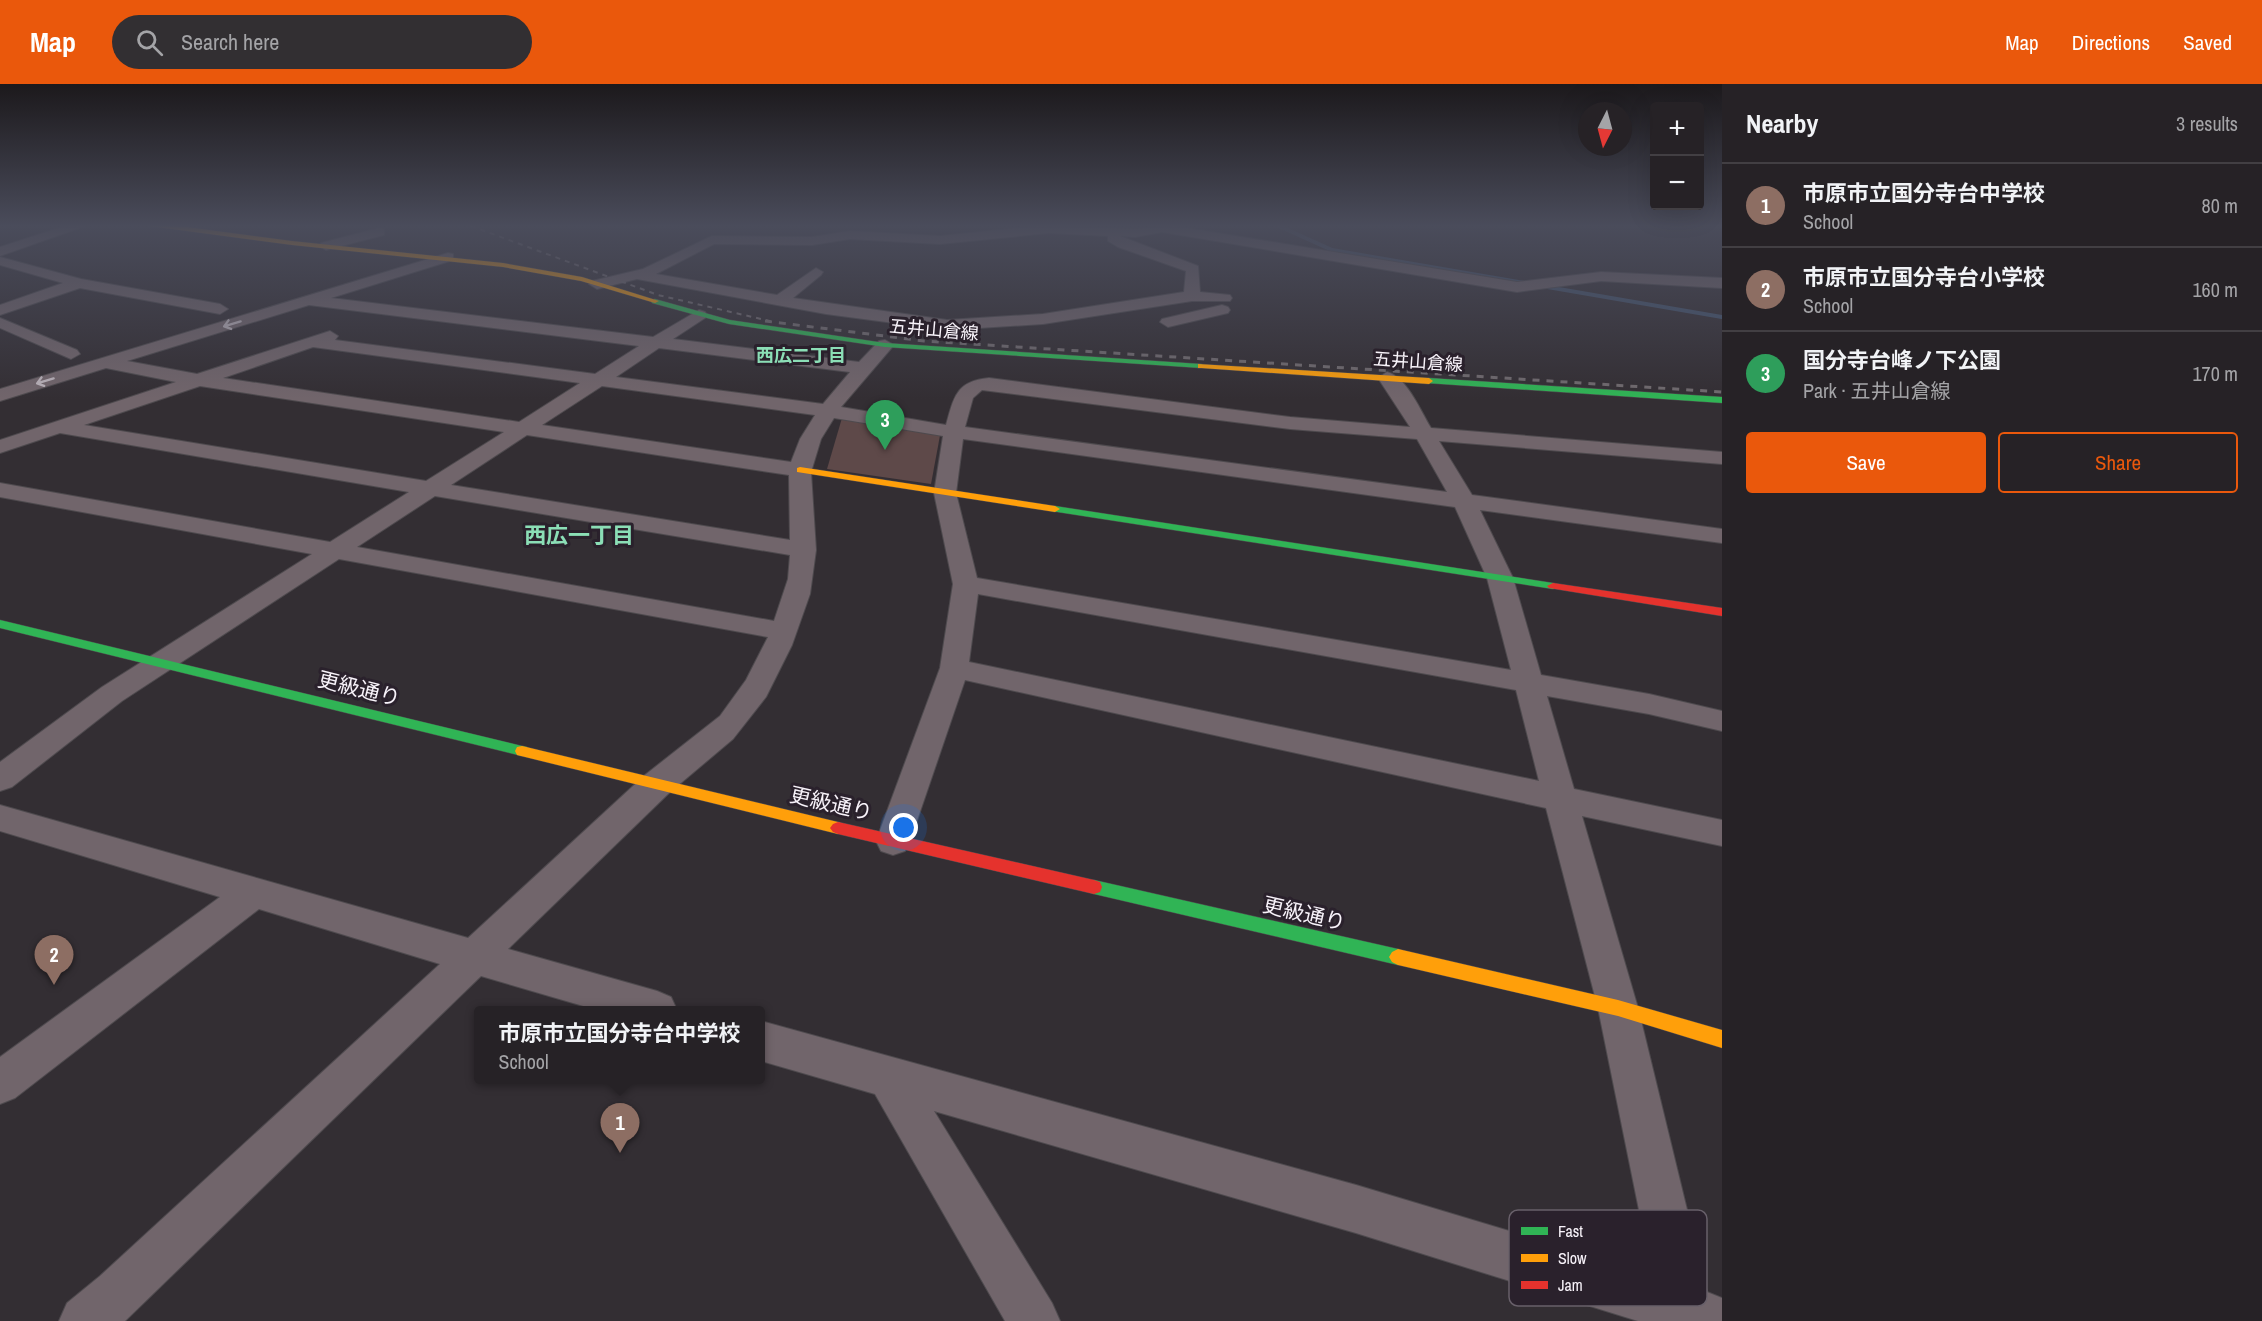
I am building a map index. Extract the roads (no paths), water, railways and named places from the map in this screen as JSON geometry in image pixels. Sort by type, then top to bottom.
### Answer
[{"type":"main road","name":"五井山倉線","points":[[597,284],[699,315],[797,334],[874,356],[1387,378],[1722,400]]},
{"type":"main road","points":[[800,470],[1722,612]]},
{"type":"main road","name":"更級通り","points":[[0,624],[161,661],[893,841],[1618,1008],[1722,1039]]},
{"type":"street","points":[[0,310],[77,284]]},
{"type":"street","points":[[83,284],[225,308],[185,320]]},
{"type":"street","points":[[0,395],[362,284]]},
{"type":"street","points":[[684,284],[780,302],[912,321],[967,324],[1043,319],[1192,296],[1228,298],[1232,305],[1168,322]]},
{"type":"street","points":[[780,302],[802,284]]},
{"type":"street","points":[[1192,284],[1192,296]]},
{"type":"street","points":[[1491,284],[1517,288],[1538,288],[1550,284]]},
{"type":"street","points":[[309,300],[657,343],[874,356]]},
{"type":"street","points":[[967,324],[968,316],[977,310]]},
{"type":"street","points":[[0,447],[399,312]]},
{"type":"street","points":[[0,779],[111,694],[519,428],[699,315]]},
{"type":"street","points":[[0,323],[19,328],[58,350],[77,352],[41,363]]},
{"type":"street","points":[[0,334],[19,328]]},
{"type":"street","points":[[311,342],[830,411],[954,432],[1722,536]]},
{"type":"street","points":[[85,1321],[126,1285],[657,784],[732,722],[767,669],[798,593],[804,550],[800,470],[811,438],[874,356]]},
{"type":"street","points":[[107,363],[196,380],[800,470]]},
{"type":"street","points":[[1387,378],[1425,435],[1464,501],[1500,578],[1563,799],[1672,1210]]},
{"type":"street","points":[[893,841],[954,668],[966,584],[945,493],[954,432],[964,396],[977,385],[989,384],[1290,423],[1722,458]]},
{"type":"street","points":[[58,427],[804,550]]},
{"type":"street","points":[[0,490],[783,632]]},
{"type":"street","points":[[966,584],[1649,704],[1722,722]]},
{"type":"street","points":[[954,668],[1722,833]]},
{"type":"street","points":[[0,818],[640,1006]]},
{"type":"street","points":[[0,1083],[254,892]]},
{"type":"street","points":[[765,1042],[1356,1209],[1509,1256]]},
{"type":"street","points":[[890,1079],[1034,1321]]},
{"type":"street","points":[[1671,1306],[1700,1315]]},
{"type":"waterway","points":[[1528,284],[1722,317]]},
{"type":"railway","points":[[627,284],[658,295],[774,322]]},
{"type":"railway","points":[[765,321],[924,341],[1722,392]]},
{"type":"place","name":"国分寺台峰ノ下公園","points":[[885,450]]},
{"type":"place","name":"市原市立国分寺台小学校","points":[[54,985]]},
{"type":"place","name":"市原市立国分寺台中学校","points":[[620,1153]]},
{"type":"district","name":"西広二丁目","points":[[801,356]]},
{"type":"district","name":"西広一丁目","points":[[579,535]]}]
